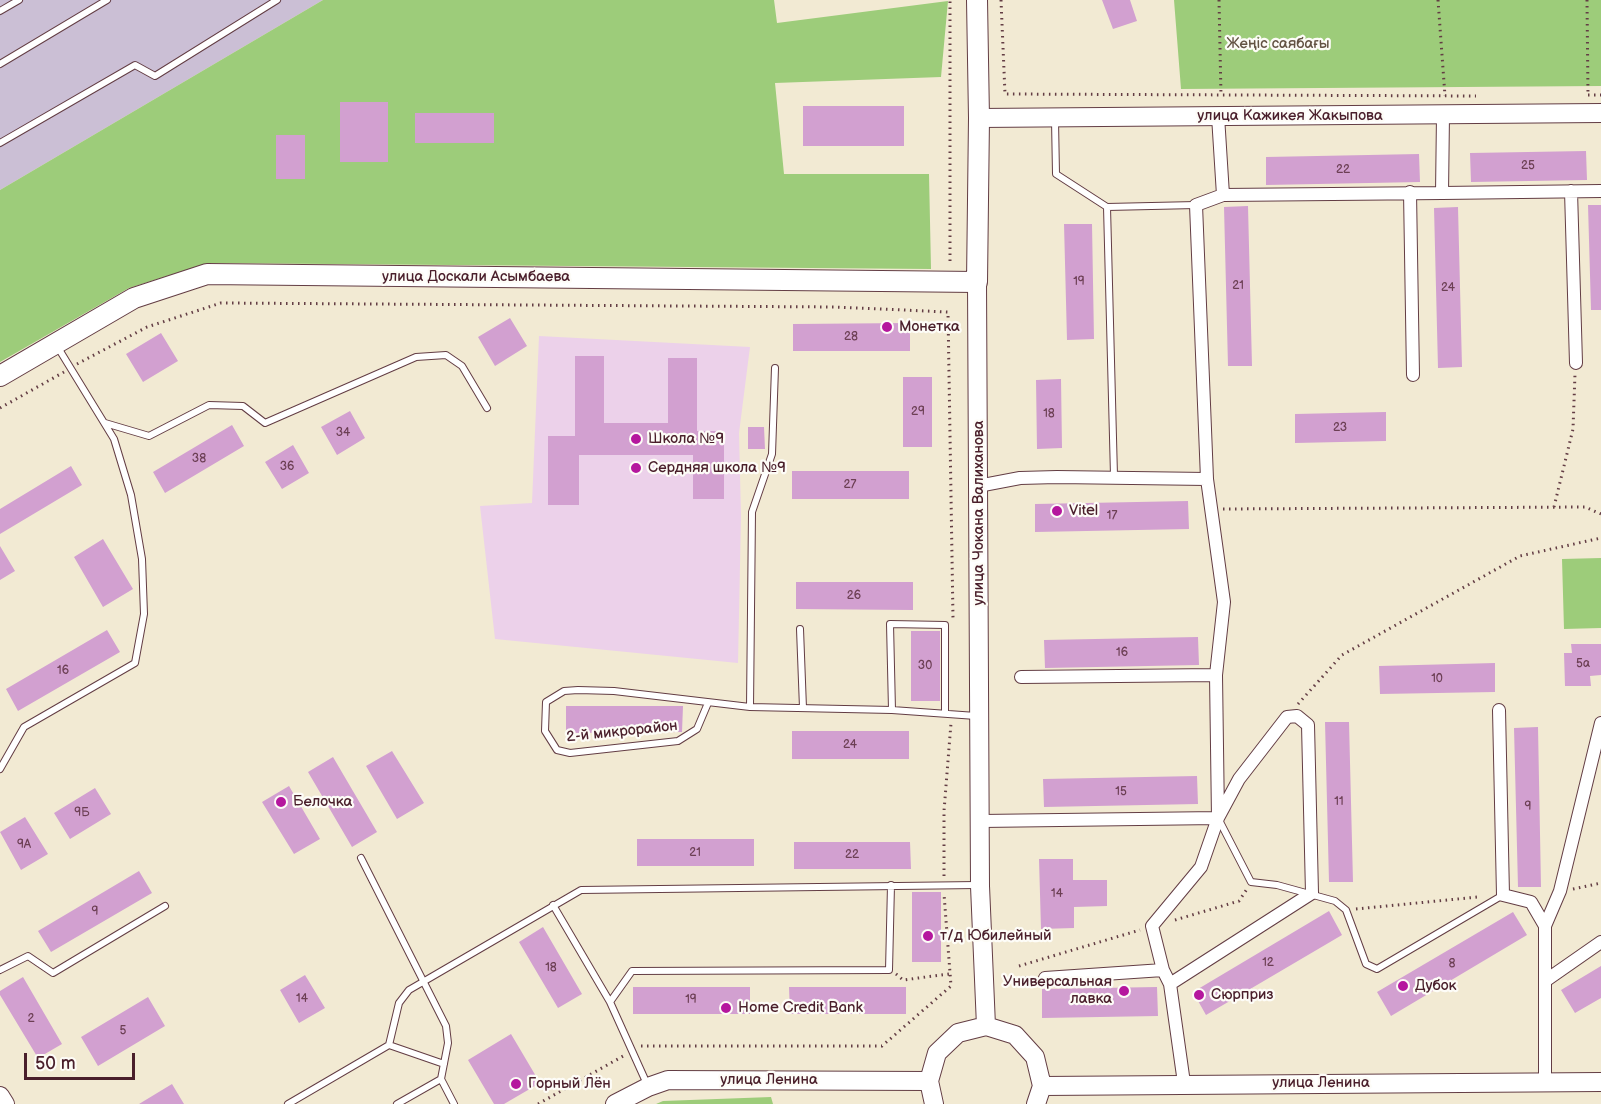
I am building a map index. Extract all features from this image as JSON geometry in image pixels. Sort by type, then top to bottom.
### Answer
[{"type":"main road","name":"улица Чокана Валиханова","points":[[977,0],[979,118],[977,282]]},
{"type":"main road","name":"улица Доскали Асымбаева","points":[[0,375],[134,297],[207,274],[977,282]]},
{"type":"street","name":"улица Кажикея Жакыпова","points":[[979,118],[1601,113]]},
{"type":"street","points":[[1442,193],[1443,115]]},
{"type":"street","points":[[1218,116],[1223,195]]},
{"type":"street","points":[[1571,191],[1576,363]]},
{"type":"street","points":[[1218,818],[1216,675],[1224,602],[1207,479],[1196,205],[1223,195],[1601,191]]},
{"type":"street","points":[[1410,192],[1413,375]]},
{"type":"street","name":"улица Чокана Валиханова","points":[[977,282],[980,886],[986,1026]]},
{"type":"street","points":[[978,486],[1020,478],[1114,476],[1207,479]]},
{"type":"street","points":[[1021,677],[1216,675]]},
{"type":"street","points":[[1499,710],[1503,895],[1531,902],[1545,926]]},
{"type":"street","points":[[1170,984],[1312,893],[1308,725],[1297,716],[1287,717],[1239,779],[1218,818],[1201,867],[1152,926],[1163,970],[1170,984],[1184,1083]]},
{"type":"street","points":[[1545,1083],[1545,926],[1560,891],[1601,723]]},
{"type":"street","points":[[981,821],[1218,818]]},
{"type":"street","points":[[1545,981],[1601,942]]},
{"type":"street","points":[[1045,978],[1163,970]]},
{"type":"street","points":[[934,1104],[929,1081],[938,1053],[958,1034],[986,1026],[1015,1035],[1035,1057],[1042,1086],[1036,1104]]},
{"type":"street","name":"улица Ленина","points":[[615,1104],[648,1087],[668,1080],[929,1081]]},
{"type":"street","name":"улица Ленина","points":[[1042,1086],[1184,1083],[1601,1082]]},
{"type":"street","points":[[0,1096],[5,1104]]},
{"type":"lane","points":[[0,11],[19,0]]},
{"type":"lane","points":[[0,64],[107,0]]},
{"type":"lane","points":[[0,143],[135,65],[154,76],[277,0]]},
{"type":"lane","points":[[1055,118],[1056,174],[1107,207],[1196,205]]},
{"type":"lane","points":[[1107,207],[1114,476]]},
{"type":"lane","points":[[0,769],[24,727],[135,663],[144,614],[142,559],[131,495],[114,439],[56,343]]},
{"type":"lane","points":[[104,422],[149,436],[209,405],[243,406],[265,423],[416,357],[446,355],[462,366],[487,408]]},
{"type":"lane","points":[[750,707],[752,512],[772,454],[775,368]]},
{"type":"lane","points":[[892,710],[890,624],[945,625],[945,712]]},
{"type":"lane","points":[[800,629],[803,708]]},
{"type":"lane","name":"2-й микрорайон","points":[[708,703],[697,729],[678,741],[570,753],[558,750],[549,740],[545,730],[546,702],[564,692],[614,691],[750,707],[945,712],[980,716]]},
{"type":"lane","points":[[1218,818],[1223,834],[1251,882],[1312,893],[1335,901],[1346,910],[1366,964],[1377,969],[1503,895]]},
{"type":"lane","points":[[361,858],[449,1034],[441,1079],[454,1104]]},
{"type":"lane","points":[[288,1104],[388,1045],[399,1003],[409,990],[553,904],[581,890],[891,885],[980,886]]},
{"type":"lane","points":[[610,1002],[632,971],[889,970],[891,885]]},
{"type":"lane","points":[[553,904],[610,1002],[648,1087]]},
{"type":"lane","points":[[0,970],[28,956],[53,973],[165,906]]},
{"type":"lane","points":[[388,1045],[444,1064]]},
{"type":"lane","points":[[398,1104],[441,1079]]},
{"type":"path","points":[[950,0],[950,261]]},
{"type":"path","points":[[1001,0],[1005,94],[1478,96]]},
{"type":"path","points":[[1219,0],[1221,96]]},
{"type":"path","points":[[1438,0],[1445,96]]},
{"type":"path","points":[[1587,0],[1588,95]]},
{"type":"path","points":[[1577,95],[1601,95]]},
{"type":"path","points":[[0,408],[147,327],[221,303],[835,306],[948,312]]},
{"type":"path","points":[[1554,507],[1574,429],[1576,363]]},
{"type":"path","points":[[1212,509],[1585,507],[1601,514]]},
{"type":"path","points":[[1287,717],[1342,655],[1520,556],[1601,538]]},
{"type":"path","points":[[1346,910],[1503,895]]},
{"type":"path","points":[[889,970],[903,980],[949,974]]},
{"type":"path","points":[[538,1104],[645,1044],[882,1046]]},
{"type":"shaded area","points":[[0,0],[323,0],[0,190]]},
{"type":"shaded area","name":"Сердняя школа №9","points":[[539,336],[750,347],[739,433],[741,516],[738,663],[495,639],[480,506],[532,503]]},
{"type":"green space","points":[[323,0],[774,0],[777,23],[948,1],[941,77],[775,83],[784,174],[929,174],[931,269],[208,263],[129,288],[0,362],[0,190]]},
{"type":"green space","name":"Жеңіс саябағы","points":[[1174,0],[1601,0],[1601,86],[1181,89]]},
{"type":"green space","points":[[1601,558],[1601,628],[1564,629],[1562,559]]},
{"type":"green space","points":[[771,1097],[773,1104],[656,1104],[663,1101]]},
{"type":"building","points":[[1102,0],[1130,0],[1137,21],[1113,29]]},
{"type":"building","points":[[340,102],[388,102],[388,162],[340,162]]},
{"type":"building","points":[[803,106],[904,106],[904,146],[803,146]]},
{"type":"building","points":[[415,113],[494,113],[494,143],[415,143]]},
{"type":"building","points":[[276,135],[305,135],[305,179],[276,179]]},
{"type":"building","points":[[1586,151],[1587,180],[1471,182],[1470,153]]},
{"type":"building","points":[[1419,154],[1420,182],[1266,185],[1266,157]]},
{"type":"building","points":[[1588,205],[1601,205],[1601,310],[1591,310]]},
{"type":"building","points":[[1248,206],[1252,366],[1228,366],[1224,207]]},
{"type":"building","points":[[1458,207],[1462,367],[1438,368],[1434,208]]},
{"type":"building","points":[[1064,224],[1092,224],[1094,339],[1067,340]]},
{"type":"building","points":[[510,318],[527,346],[495,366],[478,337]]},
{"type":"building","points":[[910,323],[910,351],[793,351],[793,324]]},
{"type":"building","points":[[161,333],[178,361],[143,382],[126,354]]},
{"type":"building","points":[[575,356],[604,356],[604,423],[668,423],[668,358],[697,358],[697,431],[724,431],[724,499],[693,499],[693,455],[579,455],[579,505],[548,505],[548,436],[575,436]]},
{"type":"building","points":[[903,377],[932,377],[932,447],[903,447]]},
{"type":"building","points":[[1061,379],[1062,448],[1037,449],[1036,380]]},
{"type":"building","points":[[350,411],[365,438],[337,455],[321,427]]},
{"type":"building","points":[[1386,412],[1386,441],[1295,443],[1295,414]]},
{"type":"building","points":[[232,425],[244,446],[165,493],[153,472]]},
{"type":"building","points":[[748,427],[764,427],[765,449],[748,449]]},
{"type":"building","points":[[293,445],[309,473],[282,489],[265,462]]},
{"type":"building","points":[[71,466],[82,485],[0,534],[0,509]]},
{"type":"building","points":[[792,471],[909,471],[909,499],[792,499]]},
{"type":"building","points":[[1188,501],[1189,529],[1035,532],[1035,504]]},
{"type":"building","points":[[103,539],[133,589],[103,607],[74,557]]},
{"type":"building","points":[[0,546],[15,571],[0,580]]},
{"type":"building","points":[[796,582],[913,582],[913,610],[796,609]]},
{"type":"building","points":[[107,630],[120,652],[18,711],[6,689]]},
{"type":"building","points":[[911,631],[940,631],[940,701],[911,701]]},
{"type":"building","points":[[1198,637],[1199,665],[1045,668],[1044,640]]},
{"type":"building","points":[[1571,644],[1601,644],[1601,675],[1590,676],[1591,686],[1565,686],[1564,653],[1572,653]]},
{"type":"building","points":[[1495,663],[1495,692],[1380,694],[1379,666]]},
{"type":"building","points":[[566,706],[683,706],[682,732],[566,733]]},
{"type":"building","points":[[1325,722],[1349,722],[1353,882],[1329,882]]},
{"type":"building","points":[[1538,727],[1541,887],[1518,887],[1514,728]]},
{"type":"building","points":[[792,731],[909,731],[909,759],[792,759]]},
{"type":"building","points":[[392,751],[424,803],[397,819],[366,766]]},
{"type":"building","points":[[333,757],[377,832],[352,847],[308,772]]},
{"type":"building","points":[[1197,776],[1198,804],[1044,807],[1043,779]]},
{"type":"building","points":[[289,786],[320,839],[294,854],[262,802]]},
{"type":"building","points":[[95,788],[111,814],[70,839],[54,813]]},
{"type":"building","points":[[25,817],[48,854],[21,870],[0,832]]},
{"type":"building","points":[[637,839],[754,839],[754,866],[637,866]]},
{"type":"building","points":[[794,842],[910,842],[911,869],[794,869]]},
{"type":"building","points":[[1039,859],[1073,859],[1073,880],[1107,880],[1107,906],[1074,907],[1074,928],[1041,929]]},
{"type":"building","points":[[139,871],[152,893],[51,952],[38,931]]},
{"type":"building","points":[[912,892],[941,892],[941,962],[912,962]]},
{"type":"building","points":[[1329,911],[1342,935],[1206,1015],[1193,992]]},
{"type":"building","points":[[1513,912],[1527,935],[1391,1016],[1377,992]]},
{"type":"building","points":[[543,927],[582,994],[558,1008],[519,942]]},
{"type":"building","points":[[1601,966],[1601,998],[1575,1013],[1561,990]]},
{"type":"building","points":[[305,975],[325,1008],[299,1023],[280,990]]},
{"type":"building","points":[[23,977],[62,1044],[38,1058],[0,995],[0,991]]},
{"type":"building","points":[[633,987],[750,987],[750,1014],[633,1014]]},
{"type":"building","points":[[789,987],[906,987],[906,1014],[790,1014]]},
{"type":"building","points":[[1157,987],[1158,1016],[1042,1018],[1042,989]]},
{"type":"building","points":[[148,997],[165,1026],[98,1066],[81,1037]]},
{"type":"building","points":[[511,1034],[540,1083],[504,1104],[494,1104],[468,1060]]},
{"type":"building","points":[[172,1084],[184,1104],[139,1104]]},
{"type":"place","name":"Монетка","points":[[887,327]]},
{"type":"place","name":"Школа №9","points":[[636,439]]},
{"type":"place","name":"Сердняя школа №9","points":[[636,468]]},
{"type":"place","name":"Vitel","points":[[1057,511]]},
{"type":"place","name":"Белочка","points":[[281,802]]},
{"type":"place","name":"т/д Юбилейный","points":[[928,936]]},
{"type":"place","name":"Дубок","points":[[1403,986]]},
{"type":"place","name":"Универсальная лавка","points":[[1124,991]]},
{"type":"place","name":"Сюрприз","points":[[1199,995]]},
{"type":"place","name":"Home Credit Bank","points":[[726,1008]]},
{"type":"place","name":"Горный Лён","points":[[516,1084]]}]
